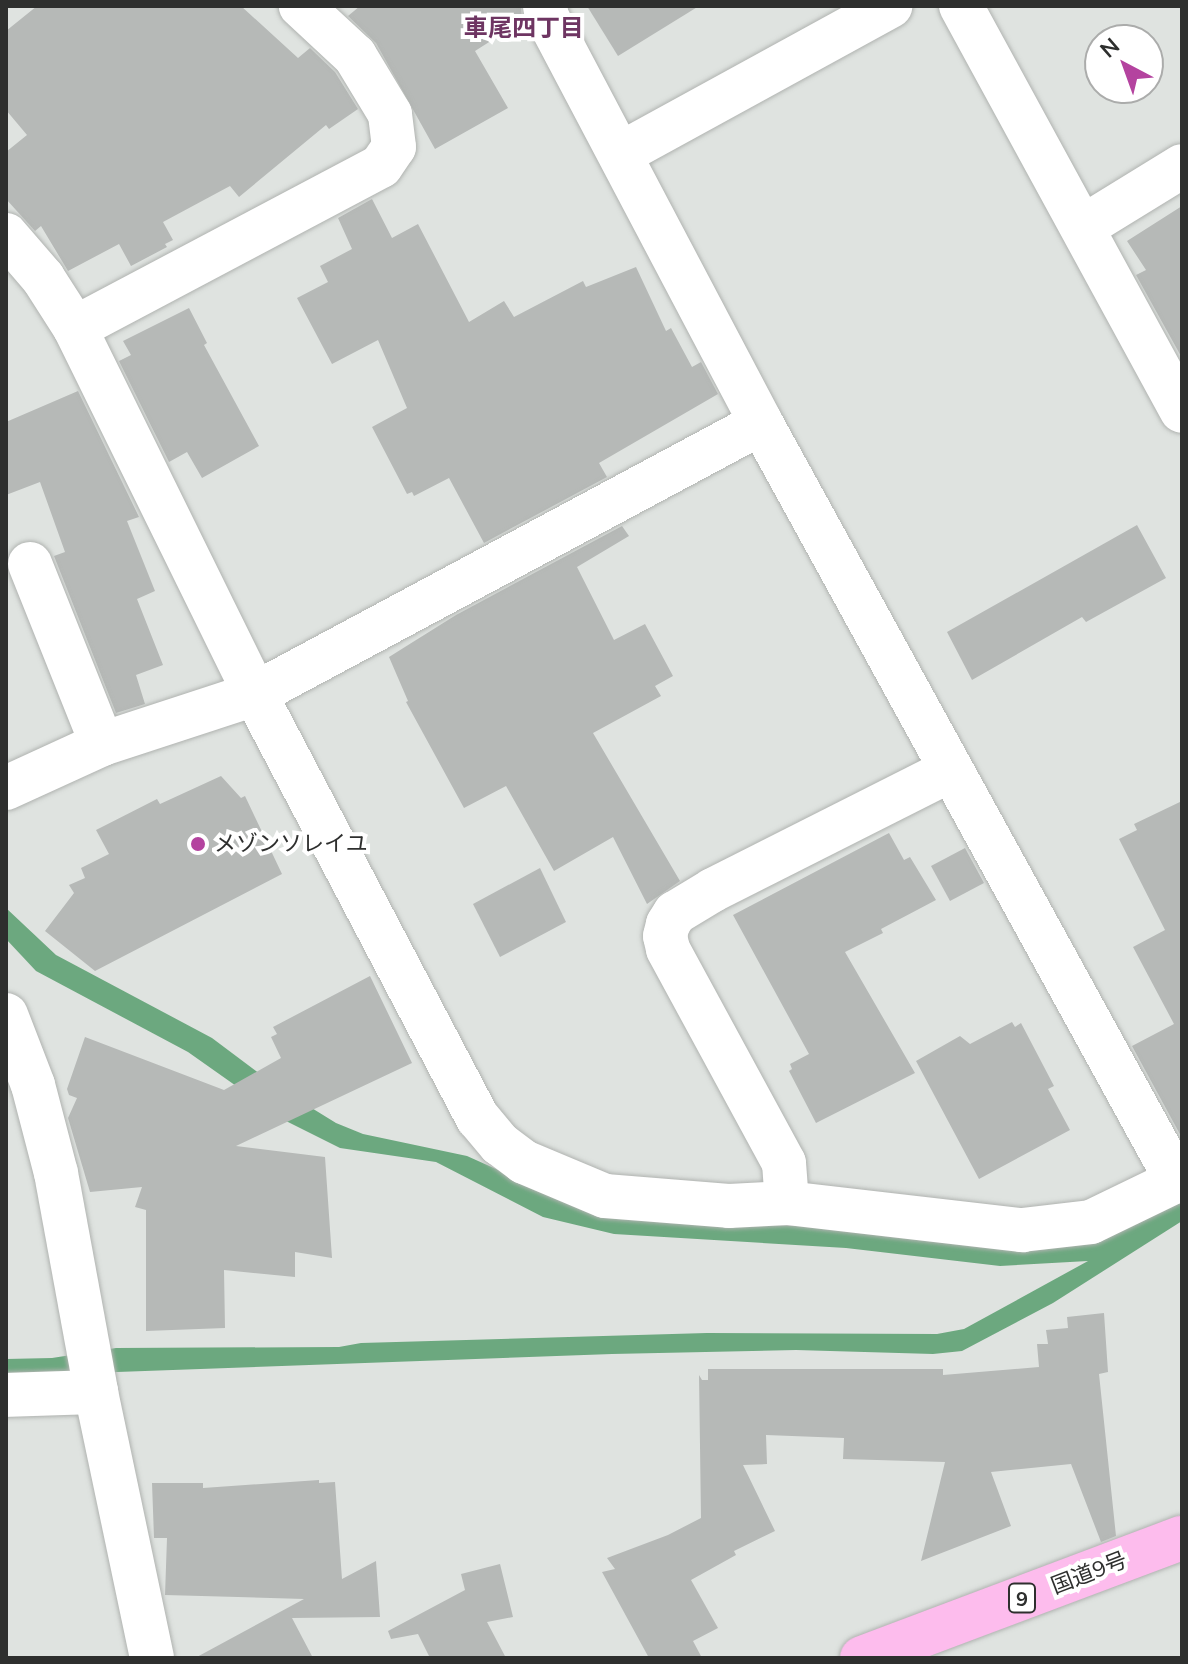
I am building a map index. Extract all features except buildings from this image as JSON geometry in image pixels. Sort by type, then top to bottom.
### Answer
[{"type":"highway","name":"国道9号","points":[[862,1658],[1182,1538]]},
{"type":"street","points":[[75,328],[381,166],[394,147],[390,114],[355,56],[301,6]]},
{"type":"street","points":[[6,235],[43,278],[75,328],[255,694],[478,1118],[500,1144],[524,1162],[605,1196],[729,1206],[787,1203],[1022,1230],[1091,1222],[1180,1179],[949,771],[761,423],[622,153],[547,17],[545,6]]},
{"type":"street","points":[[622,153],[890,6]]},
{"type":"street","points":[[961,6],[1182,411]]},
{"type":"street","points":[[1083,227],[1182,166]]},
{"type":"street","points":[[6,788],[102,744],[255,694],[761,423]]},
{"type":"street","points":[[30,564],[102,744]]},
{"type":"street","points":[[787,1203],[784,1163],[668,949],[665,936],[668,924],[675,913],[690,903],[949,771]]},
{"type":"street","points":[[6,1015],[33,1085],[56,1173],[96,1392],[152,1658]]},
{"type":"street","points":[[6,1395],[96,1392]]},
{"type":"shaded area","points":[[6,908],[56,955],[212,1038],[276,1086],[336,1123],[363,1134],[467,1156],[603,1217],[795,1226],[1182,1198],[1182,1221],[1053,1303],[962,1351],[933,1354],[796,1350],[612,1354],[6,1376],[6,1359],[52,1358],[116,1348],[339,1347],[361,1343],[707,1333],[937,1334],[964,1329],[1088,1261],[1000,1266],[846,1248],[614,1234],[543,1217],[436,1162],[340,1148],[286,1121],[188,1052],[36,971],[6,939]]},
{"type":"place","name":"メゾンソレイユ","points":[[198,844]]},
{"type":"district","name":"車尾四丁目","points":[[524,28]]}]
